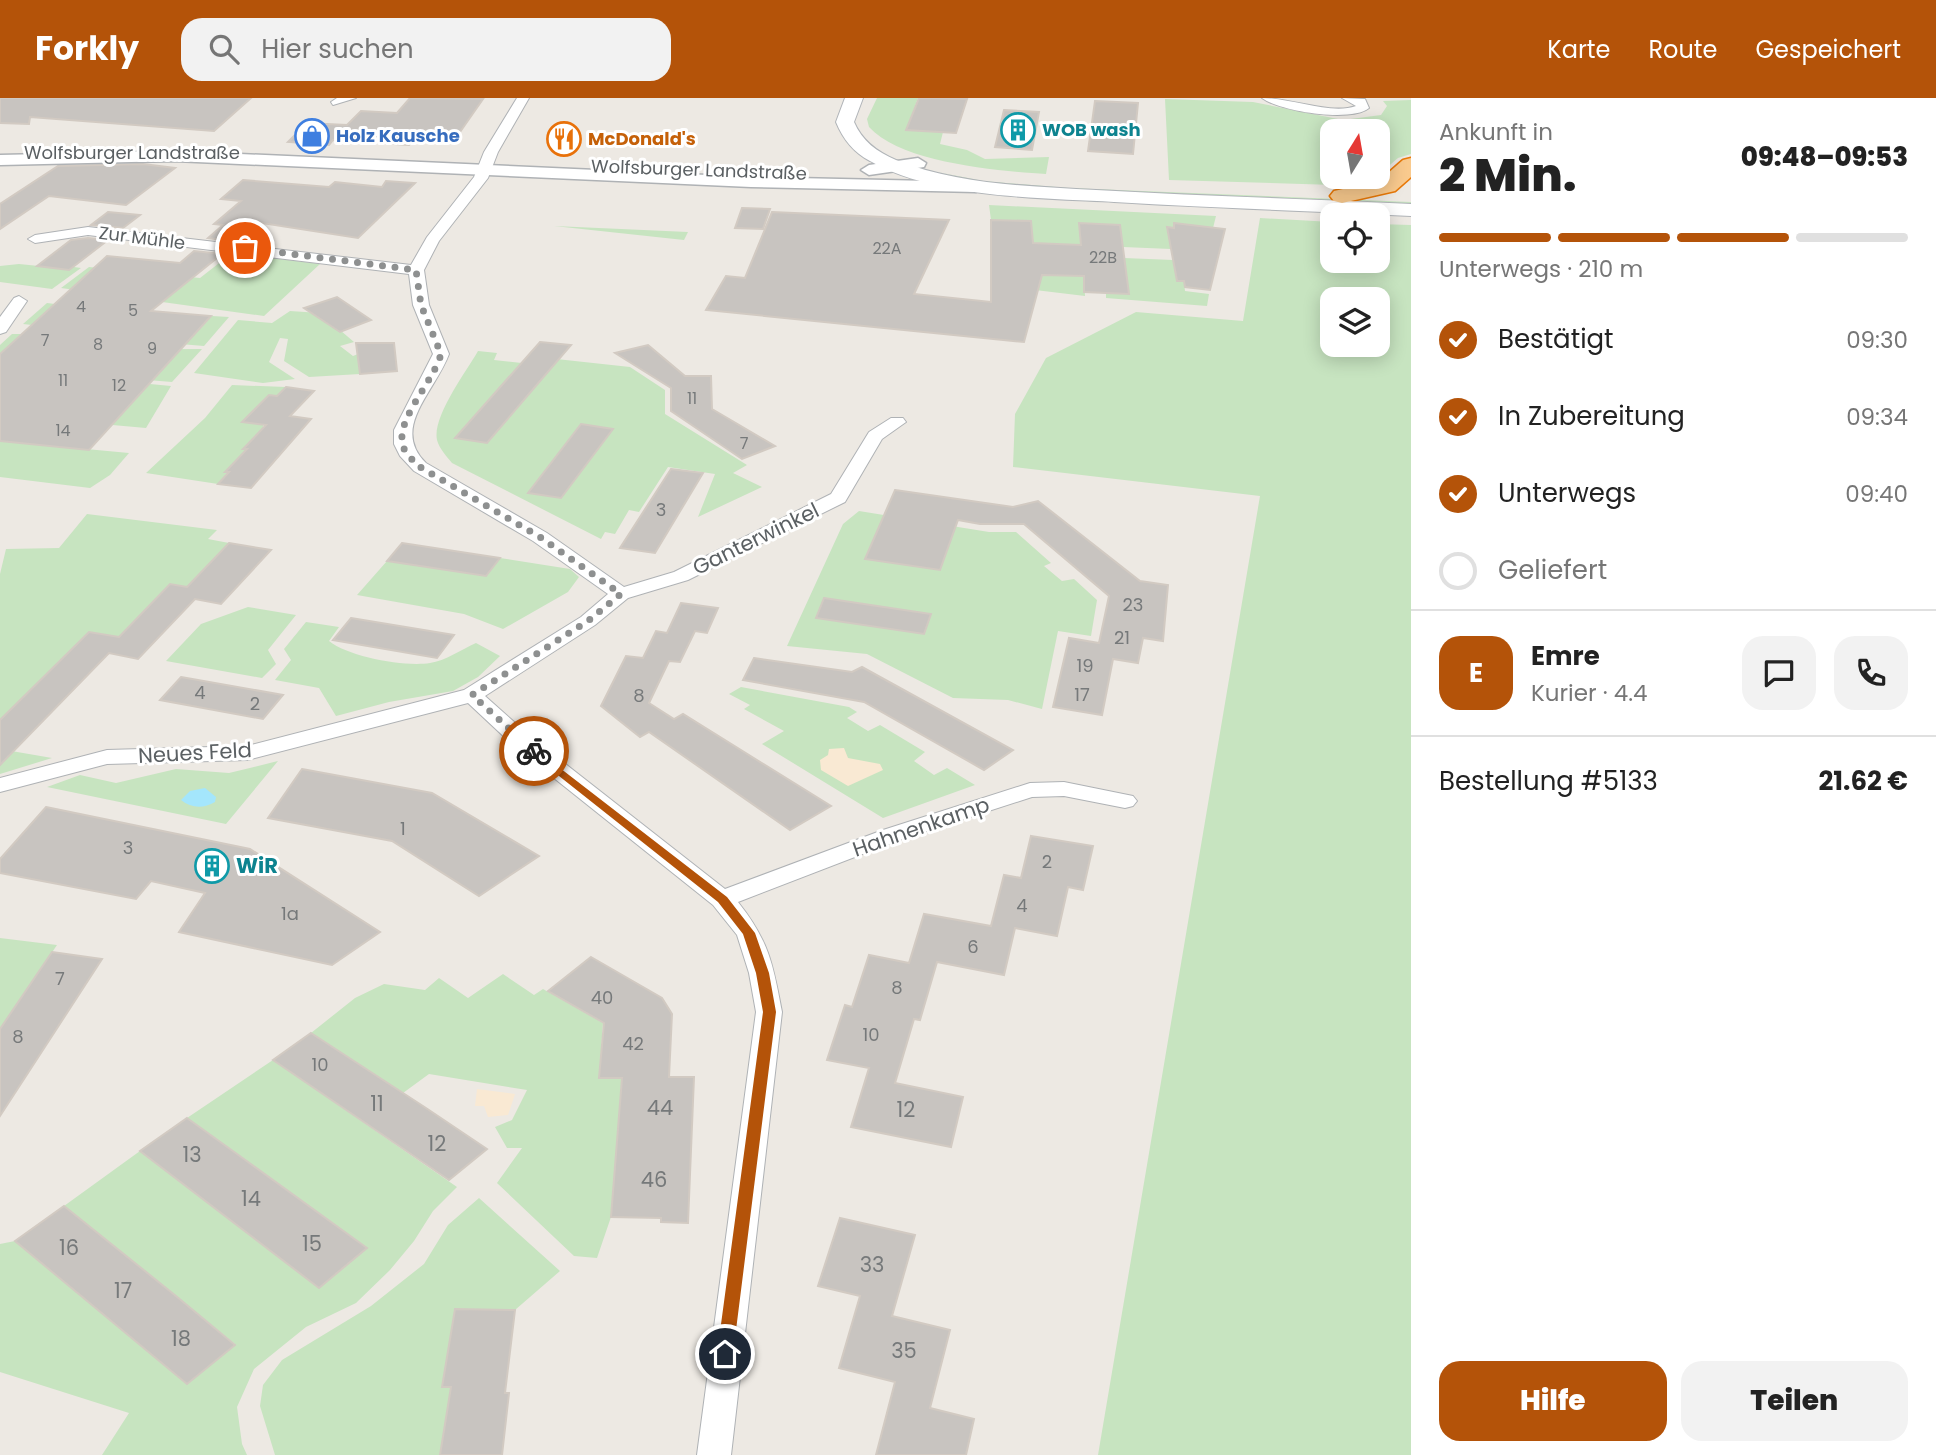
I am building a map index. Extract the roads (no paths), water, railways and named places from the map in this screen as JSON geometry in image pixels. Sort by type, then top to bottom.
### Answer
[{"type":"highway","points":[[1342,196],[1387,186],[1410,169]]},
{"type":"main road","points":[[854,98],[846,118],[850,138],[865,150],[906,166]]},
{"type":"main road","points":[[847,129],[906,166]]},
{"type":"main road","name":"Wolfsburger Landstraße","points":[[906,166],[993,187],[1126,197],[1411,209]]},
{"type":"main road","name":"Wolfsburger Landstraße","points":[[906,166],[1047,183],[1411,198]]},
{"type":"street","points":[[523,98],[485,166],[432,240],[416,270],[421,305],[441,354],[409,417],[401,440],[407,453],[420,467],[540,537],[621,594],[588,621],[472,695],[523,742],[722,900],[749,933],[762,973],[769,1012],[737,1252],[714,1455]]},
{"type":"street","points":[[1268,98],[1332,112],[1351,112],[1363,108],[1361,102],[1348,98]]},
{"type":"street","points":[[840,178],[864,161],[865,150]]},
{"type":"street","name":"Wolfsburger Landstraße","points":[[0,155],[179,151],[485,166]]},
{"type":"street","name":"Wolfsburger Landstraße","points":[[0,160],[175,156],[840,178],[993,187]]},
{"type":"street","name":"Wolfsburger Landstraße","points":[[840,178],[892,176],[906,166]]},
{"type":"street","name":"Zur Mühle","points":[[35,239],[88,231],[416,270]]},
{"type":"street","points":[[0,329],[19,301]]},
{"type":"street","name":"Ganterwinkel","points":[[621,594],[681,576],[774,533],[838,498],[875,436],[897,422]]},
{"type":"street","name":"Neues Feld","points":[[0,785],[107,757],[247,752],[472,695]]},
{"type":"street","name":"Hahnenkamp","points":[[722,900],[891,835],[1030,790],[1064,789],[1125,801]]},
{"type":"water","points":[[205,788],[216,797],[215,802],[197,807],[181,800],[190,791]]},
{"type":"place","name":"WOB wash","points":[[1018,130]]},
{"type":"place","name":"Holz Kausche","points":[[312,136]]},
{"type":"place","name":"McDonald's","points":[[564,139]]},
{"type":"place","name":"WiR","points":[[212,866]]}]
